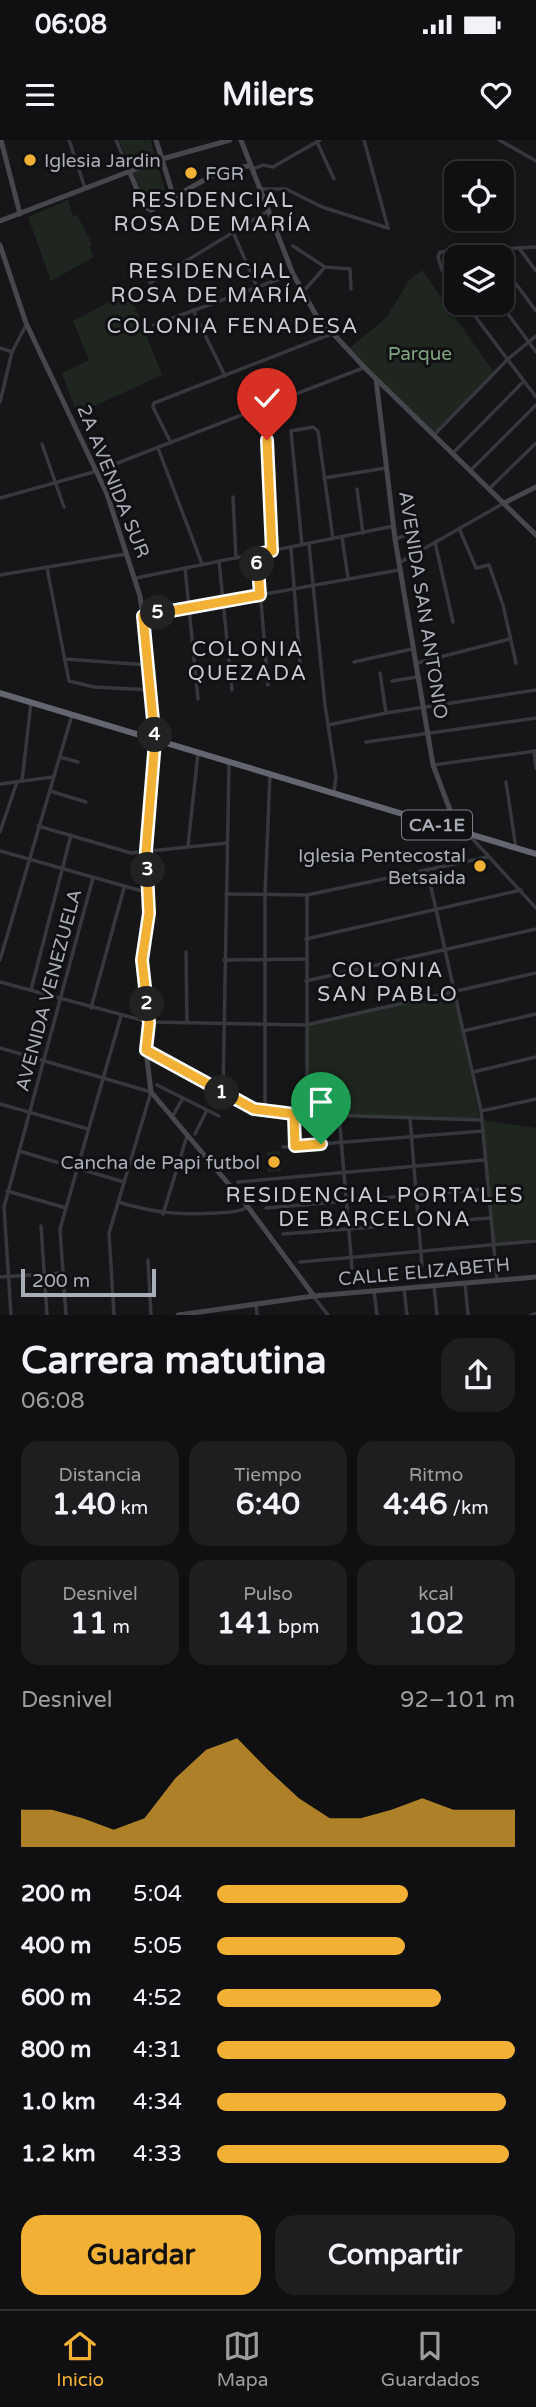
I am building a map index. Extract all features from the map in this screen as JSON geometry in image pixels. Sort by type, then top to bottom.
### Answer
[{"type":"highway","name":"CA-1E","points":[[0,693],[536,855]]},
{"type":"street","points":[[1,140],[20,214]]},
{"type":"street","points":[[69,140],[86,191]]},
{"type":"street","points":[[116,140],[144,206],[151,210],[222,170],[263,165],[273,167],[318,141],[334,179]]},
{"type":"street","points":[[156,140],[174,198]]},
{"type":"street","points":[[0,222],[86,191],[162,159],[230,140]]},
{"type":"street","points":[[241,140],[302,294],[331,334],[536,535]]},
{"type":"street","points":[[259,189],[286,189],[322,207],[388,228],[364,140]]},
{"type":"street","points":[[499,140],[536,161]]},
{"type":"street","points":[[150,283],[268,211]]},
{"type":"street","points":[[233,232],[257,287]]},
{"type":"street","name":"2A AVENIDA SUR","points":[[0,245],[26,323],[97,471],[129,554],[143,616],[150,666],[155,741],[146,851],[149,893],[142,960],[149,1023],[146,1050],[151,1092]]},
{"type":"street","points":[[293,246],[325,267],[349,269],[351,289]]},
{"type":"street","points":[[514,248],[536,247]]},
{"type":"street","points":[[519,248],[536,271]]},
{"type":"street","points":[[444,252],[440,252],[438,257],[444,273]]},
{"type":"street","points":[[302,294],[325,267]]},
{"type":"street","points":[[154,325],[293,274]]},
{"type":"street","points":[[514,281],[536,311]]},
{"type":"street","points":[[193,310],[225,376]]},
{"type":"street","points":[[474,315],[536,397]]},
{"type":"street","points":[[509,315],[536,352]]},
{"type":"street","points":[[0,402],[12,352],[26,323]]},
{"type":"street","points":[[171,443],[153,404],[331,334]]},
{"type":"street","points":[[434,435],[508,359],[536,336]]},
{"type":"street","points":[[0,348],[12,352]]},
{"type":"street","points":[[0,498],[97,471],[364,367]]},
{"type":"street","name":"AVENIDA SAN ANTONIO","points":[[376,379],[395,539],[433,765],[458,831]]},
{"type":"street","points":[[453,453],[524,381]]},
{"type":"street","points":[[471,470],[536,405]]},
{"type":"street","points":[[302,546],[290,433],[313,427],[317,431],[332,539]]},
{"type":"street","points":[[267,440],[272,551]]},
{"type":"street","points":[[489,488],[536,443]]},
{"type":"street","points":[[42,444],[64,507]]},
{"type":"street","points":[[158,448],[202,564]]},
{"type":"street","points":[[324,478],[388,467]]},
{"type":"street","points":[[143,616],[294,589],[400,566],[459,528],[536,487]]},
{"type":"street","points":[[357,489],[363,533]]},
{"type":"street","points":[[233,496],[236,558]]},
{"type":"street","points":[[136,578],[394,526]]},
{"type":"street","points":[[459,528],[476,568],[489,565],[501,596],[516,663]]},
{"type":"street","points":[[395,539],[418,531]]},
{"type":"street","points":[[342,537],[348,578]]},
{"type":"street","points":[[435,542],[453,622]]},
{"type":"street","points":[[309,544],[336,777],[334,794]]},
{"type":"street","points":[[291,548],[300,675]]},
{"type":"street","points":[[0,575],[129,554]]},
{"type":"street","points":[[257,554],[268,685]]},
{"type":"street","points":[[219,561],[232,690]]},
{"type":"street","points":[[47,568],[69,681],[94,687],[152,690]]},
{"type":"street","points":[[186,568],[198,699]]},
{"type":"street","points":[[417,663],[511,639]]},
{"type":"street","points":[[354,662],[415,649]]},
{"type":"street","points":[[64,659],[150,666]]},
{"type":"street","points":[[380,673],[386,713]]},
{"type":"street","points":[[392,681],[419,677]]},
{"type":"street","points":[[328,725],[386,713],[536,690]]},
{"type":"street","points":[[0,832],[19,781],[31,702]]},
{"type":"street","points":[[0,960],[72,715]]},
{"type":"street","points":[[366,742],[536,718]]},
{"type":"street","points":[[433,765],[535,751],[536,768]]},
{"type":"street","points":[[188,846],[198,753]]},
{"type":"street","points":[[60,757],[78,762]]},
{"type":"street","points":[[223,1093],[229,762]]},
{"type":"street","points":[[265,1110],[265,894],[270,775]]},
{"type":"street","points":[[0,784],[54,777]]},
{"type":"street","points":[[506,782],[516,848]]},
{"type":"street","points":[[50,791],[86,802]]},
{"type":"street","points":[[38,825],[131,853],[227,843]]},
{"type":"street","points":[[31,990],[71,835]]},
{"type":"street","points":[[469,835],[536,908]]},
{"type":"street","points":[[0,850],[124,888],[149,893]]},
{"type":"street","points":[[226,894],[307,895],[488,857]]},
{"type":"street","points":[[426,869],[481,1111],[497,1280]]},
{"type":"street","name":"AVENIDA VENEZUELA","points":[[11,1315],[3,1224],[7,1191],[93,878]]},
{"type":"street","points":[[91,1009],[124,888]]},
{"type":"street","points":[[306,939],[521,890]]},
{"type":"street","points":[[307,895],[307,1113]]},
{"type":"street","points":[[306,981],[536,929]]},
{"type":"street","points":[[186,952],[187,1023]]},
{"type":"street","points":[[225,960],[306,959]]},
{"type":"street","points":[[0,982],[149,1023],[306,1025],[536,973]]},
{"type":"street","points":[[462,1031],[536,1014]]},
{"type":"street","points":[[66,1315],[60,1229],[121,1016]]},
{"type":"street","points":[[0,1048],[151,1092],[248,1207],[328,1315]]},
{"type":"street","points":[[146,1050],[254,1109],[294,1114],[482,1120]]},
{"type":"street","points":[[473,1072],[536,1057]]},
{"type":"street","points":[[157,1085],[219,1116]]},
{"type":"street","points":[[114,1315],[109,1233],[151,1092]]},
{"type":"street","points":[[173,1115],[183,1098]]},
{"type":"street","points":[[481,1111],[536,1099]]},
{"type":"street","points":[[0,1104],[88,1129]]},
{"type":"street","points":[[195,1134],[207,1110]]},
{"type":"street","points":[[294,1114],[295,1146]]},
{"type":"street","points":[[340,1115],[352,1268]]},
{"type":"street","points":[[410,1118],[422,1266]]},
{"type":"street","points":[[283,1147],[483,1131]]},
{"type":"street","points":[[163,1214],[187,1135]]},
{"type":"street","points":[[19,1151],[124,1182]]},
{"type":"street","points":[[238,1182],[484,1160]]},
{"type":"street","points":[[266,1208],[487,1189]]},
{"type":"street","points":[[7,1191],[67,1209]]},
{"type":"street","points":[[118,1202],[163,1214],[238,1212],[248,1207]]},
{"type":"street","points":[[283,1234],[490,1218]]},
{"type":"street","points":[[41,1226],[47,1315]]},
{"type":"street","points":[[300,1262],[536,1241]]},
{"type":"street","points":[[148,1260],[151,1315]]},
{"type":"street","points":[[0,1277],[63,1273]]},
{"type":"street","name":"CALLE ELIZABETH","points":[[183,1315],[224,1312],[256,1304],[314,1296],[536,1277]]},
{"type":"street","points":[[465,1283],[468,1315]]},
{"type":"street","points":[[433,1286],[437,1315]]},
{"type":"street","points":[[404,1288],[407,1315]]},
{"type":"street","points":[[374,1291],[377,1315]]},
{"type":"street","points":[[256,1304],[257,1315]]},
{"type":"green space","points":[[119,140],[151,140],[154,154],[130,165]]},
{"type":"green space","points":[[157,163],[165,190],[145,202],[133,172]]},
{"type":"green space","points":[[68,200],[73,216],[77,215],[92,244],[89,247],[94,257],[51,281],[28,217]]},
{"type":"green space","name":"Parque","points":[[422,270],[444,301],[444,315],[454,315],[495,374],[434,435],[347,350],[386,318],[409,280]]},
{"type":"green space","points":[[129,292],[162,375],[77,414],[62,373],[89,360],[73,321]]},
{"type":"green space","points":[[454,991],[479,1116],[477,1119],[307,1113],[306,1025]]},
{"type":"green space","points":[[482,1120],[536,1128],[536,1238],[492,1247]]},
{"type":"green space","name":"Cancha de Papi futbol","points":[[280,1151],[281,1171],[268,1172],[267,1152]]},
{"type":"place","name":"Iglesia Jardin","points":[[30,160]]},
{"type":"place","name":"FGR","points":[[191,173]]},
{"type":"place","name":"Iglesia Pentecostal Betsaida","points":[[480,866]]},
{"type":"place","name":"Cancha de Papi futbol","points":[[274,1162]]},
{"type":"district","name":"RESIDENCIAL ROSA DE MARÍA","points":[[213,212]]},
{"type":"district","name":"RESIDENCIAL ROSA DE MARÍA","points":[[210,283]]},
{"type":"district","name":"COLONIA FENADESA","points":[[233,326]]},
{"type":"district","name":"COLONIA QUEZADA","points":[[248,661]]},
{"type":"district","name":"COLONIA SAN PABLO","points":[[388,982]]},
{"type":"district","name":"RESIDENCIAL PORTALES DE BARCELONA","points":[[375,1207]]},
{"type":"route","points":[[267,440],[272,551],[257,554],[260,595],[143,616],[155,722],[146,851],[149,913],[142,960],[149,1023],[146,1050],[240,1103],[254,1109],[294,1114],[295,1146],[321,1144]]}]
